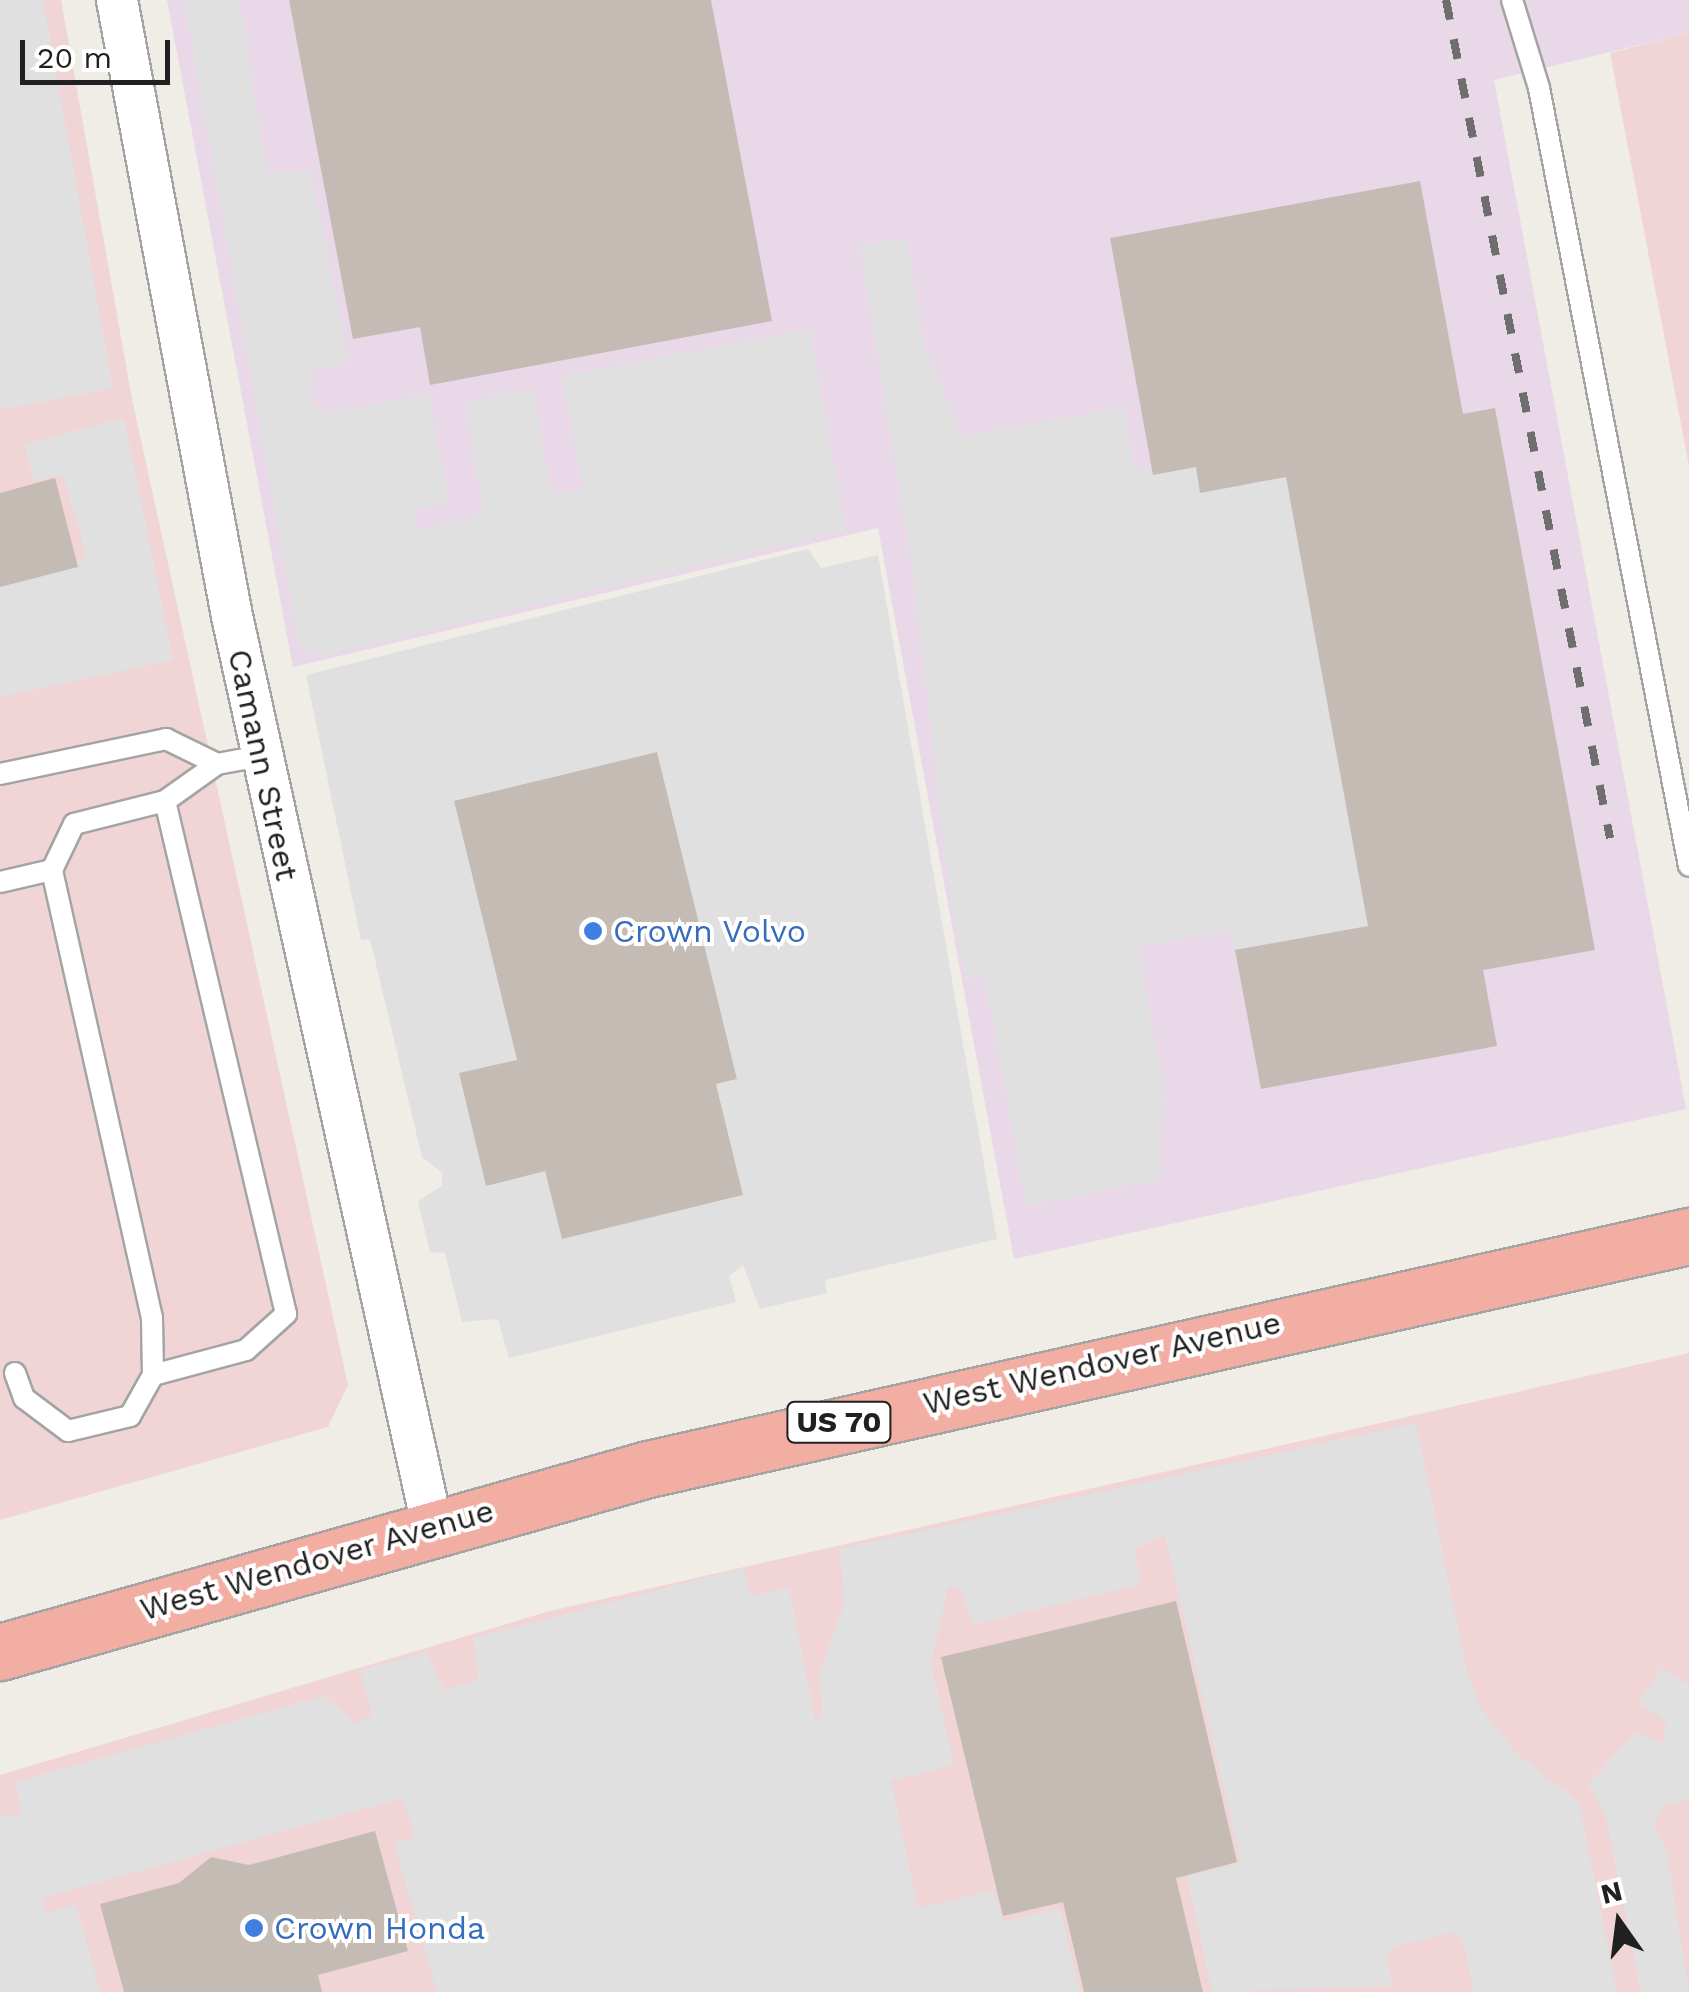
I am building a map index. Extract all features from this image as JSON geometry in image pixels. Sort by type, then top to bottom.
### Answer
[{"type":"highway","name":"West Wendover Avenue","points":[[0,1652],[432,1525],[844,1421],[1689,1236]]},
{"type":"street","name":"Camann Street","points":[[117,0],[261,756],[432,1525]]},
{"type":"lane","points":[[1512,0],[1540,88],[1689,866]]},
{"type":"lane","points":[[0,774],[166,738],[217,764]]},
{"type":"lane","points":[[15,1373],[24,1398],[68,1431],[130,1416],[152,1375],[152,1318],[52,870],[74,824],[165,802],[217,764],[261,756]]},
{"type":"lane","points":[[152,1375],[246,1350],[286,1314],[165,802]]},
{"type":"lane","points":[[0,882],[52,870]]},
{"type":"shaded area","points":[[0,0],[61,0],[132,399],[348,1385],[328,1427],[0,1520]]},
{"type":"shaded area","points":[[0,0],[43,0],[113,388],[0,410]]},
{"type":"shaded area","points":[[167,0],[1689,0],[1689,33],[1494,80],[1686,1109],[1014,1259],[878,528],[293,667]]},
{"type":"shaded area","points":[[184,0],[239,0],[267,173],[311,171],[349,363],[311,370],[309,400],[329,413],[428,394],[449,504],[412,510],[417,530],[472,519],[483,509],[466,402],[533,389],[551,494],[583,489],[562,376],[810,329],[845,530],[320,656],[299,646]]},
{"type":"shaded area","points":[[1689,33],[1689,466],[1610,53]]},
{"type":"shaded area","points":[[907,238],[924,346],[962,436],[1124,408],[1135,471],[1196,467],[1201,493],[1286,477],[1368,926],[1235,950],[1230,929],[1138,948],[1162,1080],[1161,1179],[1026,1206],[985,977],[966,980],[949,887],[913,572],[860,247]]},
{"type":"shaded area","points":[[124,418],[173,660],[0,697],[0,582],[87,558],[63,475],[34,481],[24,444]]},
{"type":"shaded area","points":[[808,549],[821,568],[878,555],[997,1239],[825,1280],[827,1293],[760,1309],[743,1265],[729,1276],[736,1302],[509,1358],[498,1319],[462,1322],[445,1253],[430,1252],[418,1201],[442,1186],[442,1173],[422,1157],[370,939],[361,940],[306,675]],"holes":[[[657,752],[737,1079],[716,1084],[743,1195],[562,1238],[545,1171],[459,1074],[517,1060],[454,802]]]},
{"type":"shaded area","points":[[1689,1353],[1689,1992],[0,1992],[0,1775],[550,1611]]},
{"type":"shaded area","points":[[1416,1423],[1467,1672],[1481,1709],[1518,1755],[1579,1802],[1617,1992],[1474,1992],[1463,1940],[1454,1932],[1395,1946],[1386,1955],[1393,1986],[1212,1992],[1187,1876],[1241,1863],[1165,1535],[1134,1549],[1142,1584],[972,1625],[961,1588],[948,1588],[931,1664],[954,1765],[891,1781],[918,1908],[994,1890],[1003,1922],[1060,1908],[1080,1992],[437,1992],[394,1843],[415,1838],[403,1798],[42,1898],[45,1914],[76,1904],[100,1992],[0,1992],[0,1815],[18,1816],[21,1809],[15,1782],[324,1696],[356,1724],[372,1715],[360,1671],[427,1652],[444,1690],[479,1680],[473,1638],[743,1568],[751,1596],[789,1587],[815,1721],[823,1717],[819,1676],[844,1605],[840,1549]]},
{"type":"shaded area","points":[[1662,1668],[1689,1685],[1689,1800],[1665,1805],[1654,1824],[1667,1853],[1689,1992],[1641,1992],[1606,1816],[1588,1784],[1635,1733],[1663,1743],[1667,1723],[1639,1702]]},
{"type":"building","points":[[289,0],[711,0],[772,321],[430,385],[420,327],[353,339]]},
{"type":"building","points":[[1420,181],[1463,414],[1495,408],[1595,950],[1483,970],[1497,1046],[1261,1089],[1235,950],[1368,926],[1286,477],[1200,493],[1196,467],[1153,475],[1110,238]]},
{"type":"building","points":[[55,478],[78,567],[0,587],[0,493]]},
{"type":"building","name":"Crown Volvo","points":[[657,752],[737,1079],[716,1084],[743,1195],[562,1239],[545,1171],[486,1186],[459,1073],[517,1060],[454,801]]},
{"type":"building","points":[[1176,1601],[1237,1862],[1176,1878],[1203,1992],[1084,1992],[1063,1902],[1003,1916],[941,1657]]},
{"type":"building","name":"Crown Honda","points":[[375,1831],[408,1951],[318,1975],[322,1992],[124,1992],[100,1904],[179,1883],[211,1857],[249,1865]]},
{"type":"railway","points":[[1446,0],[1610,838]]},
{"type":"place","name":"Crown Volvo","points":[[593,931]]},
{"type":"place","name":"Crown Honda","points":[[254,1928]]}]
